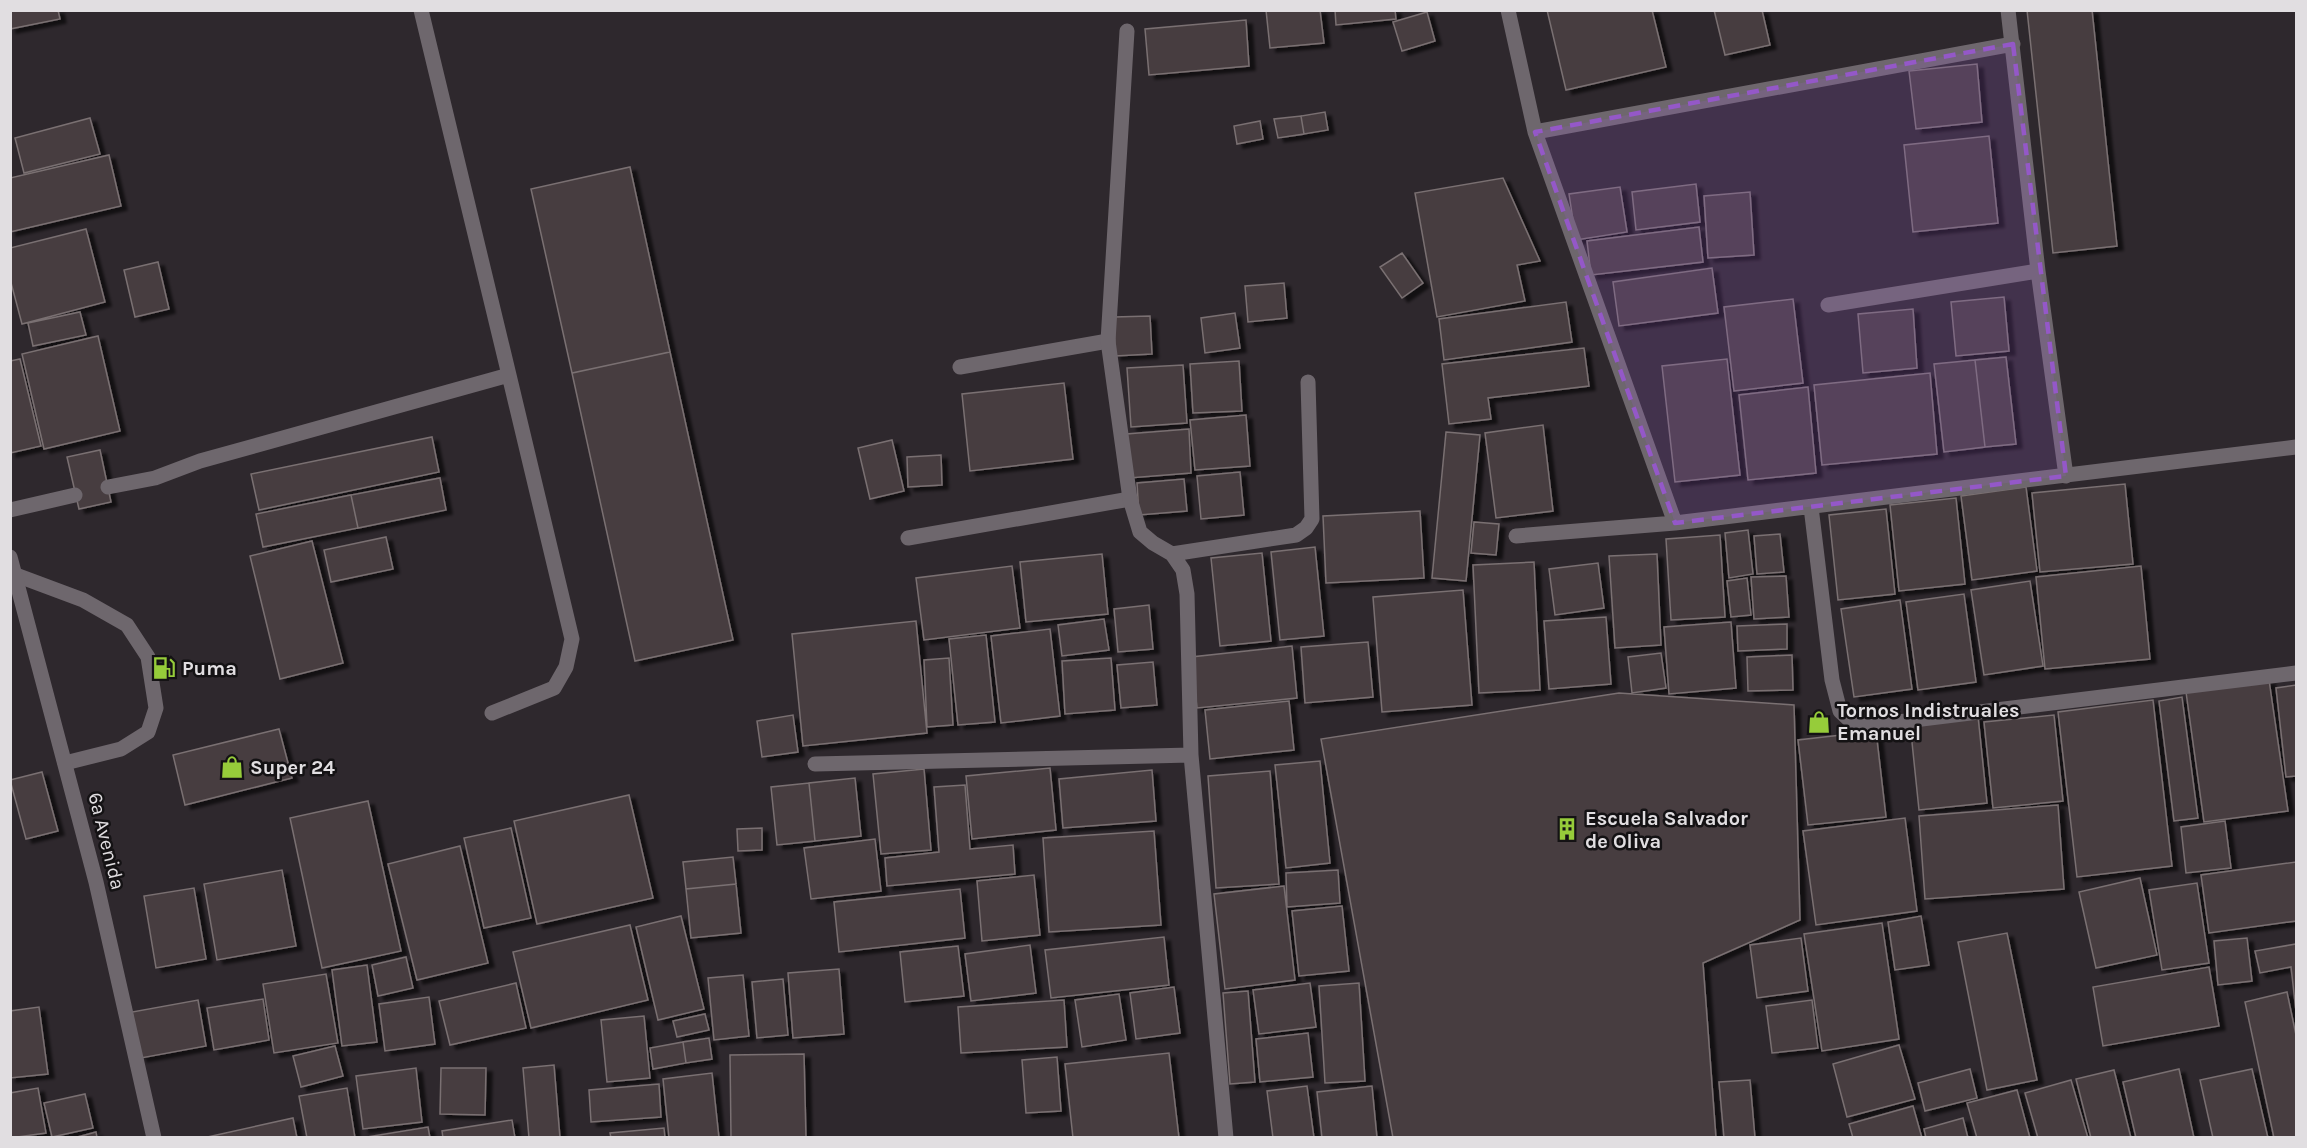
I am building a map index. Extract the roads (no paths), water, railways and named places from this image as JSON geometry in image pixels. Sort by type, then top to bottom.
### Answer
[{"type":"street","points":[[421,10],[572,639],[566,667],[554,688],[492,713]]},
{"type":"street","points":[[1508,10],[1535,132],[1675,523]]},
{"type":"street","points":[[2008,10],[2038,271],[2066,476]]},
{"type":"street","points":[[1127,31],[1108,341],[1130,499],[1140,532],[1172,554],[1183,570],[1187,594],[1191,755],[1226,1137]]},
{"type":"street","points":[[1535,132],[2013,44]]},
{"type":"street","points":[[1828,304],[2038,271]]},
{"type":"street","points":[[960,367],[1108,341]]},
{"type":"street","points":[[108,487],[155,478],[200,461],[509,375]]},
{"type":"street","points":[[1172,554],[1296,535],[1306,528],[1312,519],[1308,382]]},
{"type":"street","points":[[1516,536],[1675,523],[2296,447]]},
{"type":"street","points":[[10,510],[75,495]]},
{"type":"street","points":[[908,538],[1130,499]]},
{"type":"street","points":[[1811,507],[1832,680],[1840,711],[1857,727],[2296,673]]},
{"type":"street","name":"6a Avenida","points":[[10,557],[96,882],[154,1137]]},
{"type":"street","points":[[16,575],[83,600],[127,625],[148,657],[156,708],[148,732],[121,749],[65,763]]},
{"type":"street","points":[[815,764],[1191,755]]},
{"type":"place","name":"Puma","points":[[164,668]]},
{"type":"place","name":"Tornos Indistruales Emanuel","points":[[1819,722]]},
{"type":"place","name":"Super 24","points":[[232,767]]},
{"type":"place","name":"Escuela Salvador de Oliva","points":[[1567,829]]}]
